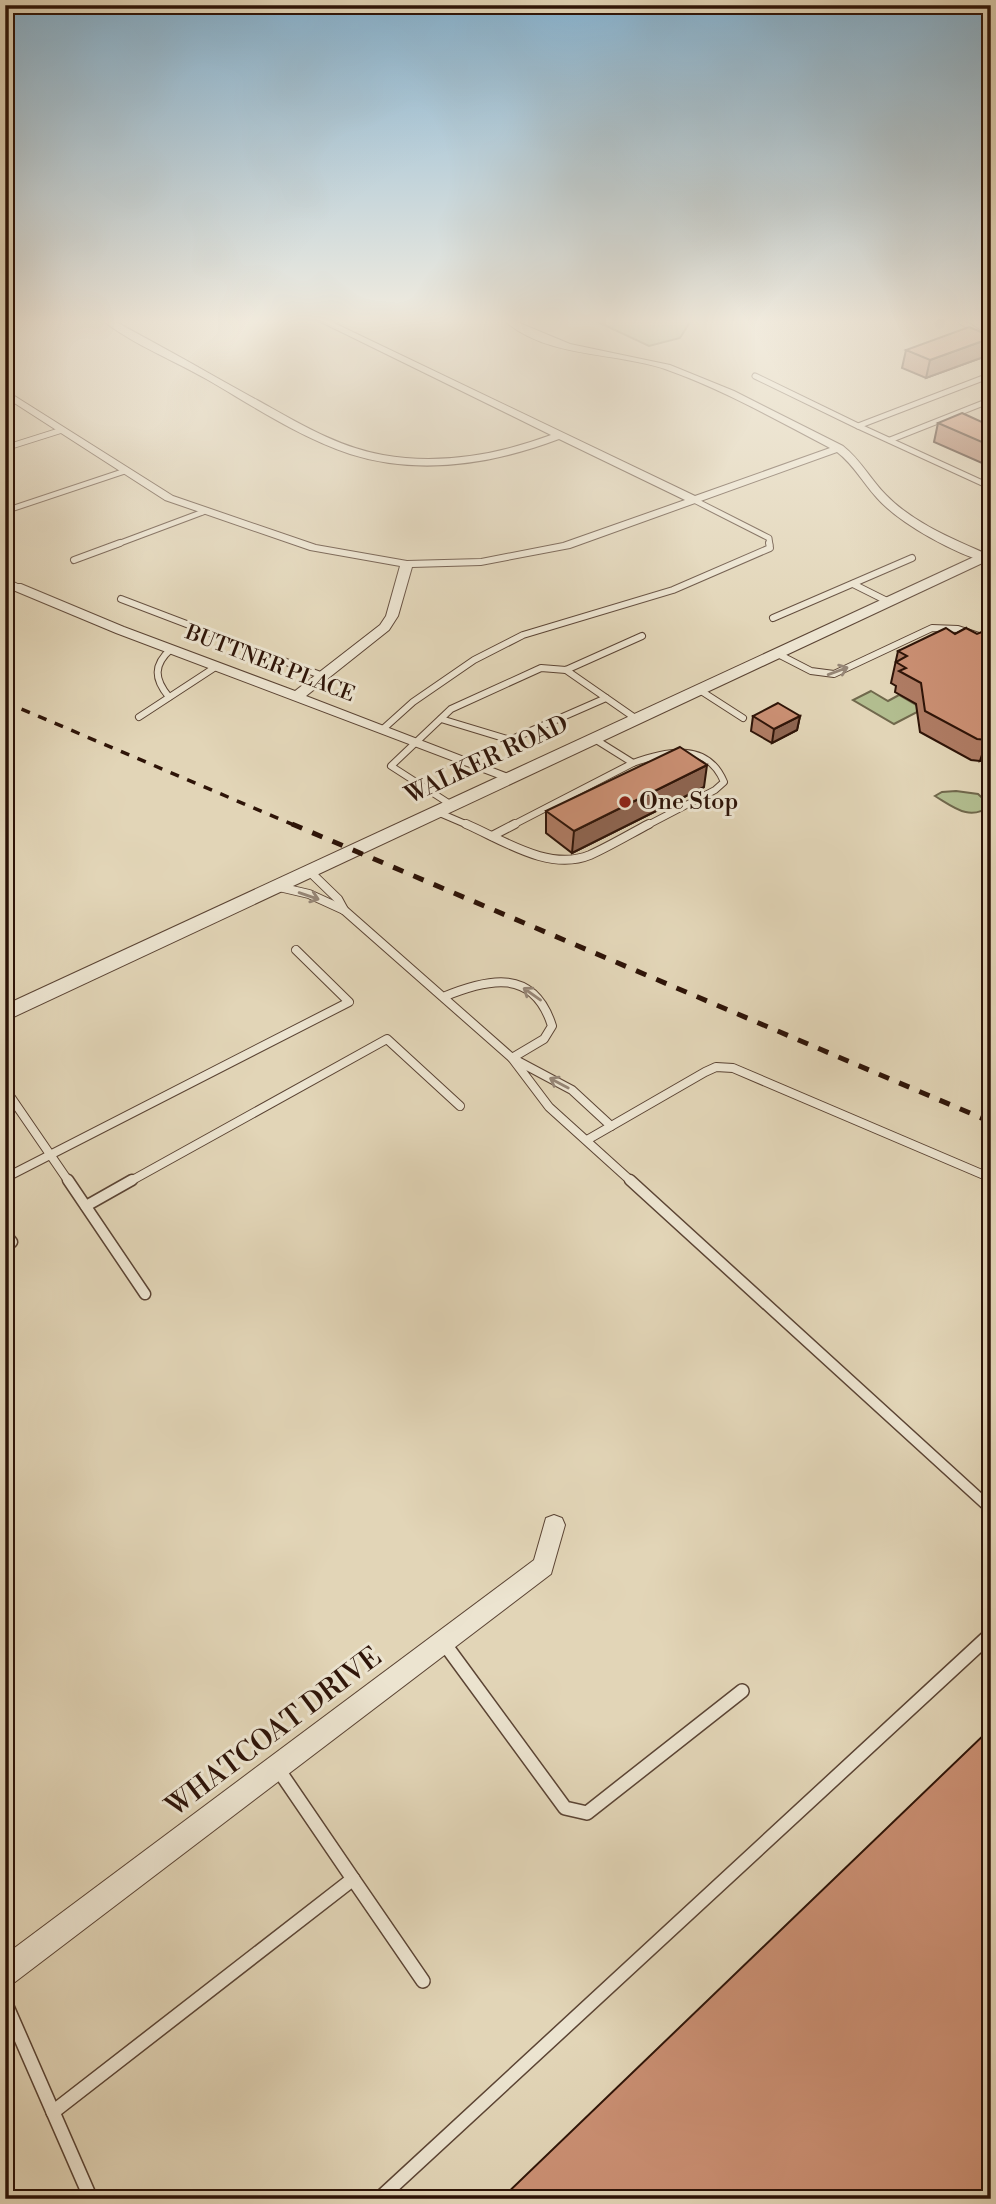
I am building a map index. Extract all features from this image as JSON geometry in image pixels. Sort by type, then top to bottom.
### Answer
[{"type":"street","points":[[54,425],[169,498],[203,512],[314,548],[407,564],[481,562],[532,555],[839,448]]},
{"type":"street","points":[[297,425],[351,450],[393,459],[447,462],[527,449],[560,435]]},
{"type":"street","points":[[539,425],[696,500]]},
{"type":"street","points":[[791,425],[839,448],[864,470],[887,502],[930,530],[988,557]]},
{"type":"street","name":"WALKER ROAD","points":[[5,1014],[308,870],[887,601],[988,557]]},
{"type":"street","points":[[297,696],[385,627],[392,617],[407,564]]},
{"type":"street","name":"BUTTNER PLACE","points":[[11,584],[171,649],[509,777]]},
{"type":"street","name":"WHATCOAT DRIVE","points":[[5,1972],[543,1566],[554,1525]]},
{"type":"lane","points":[[890,440],[928,425]]},
{"type":"lane","points":[[858,426],[991,487]]},
{"type":"lane","points":[[5,448],[62,430]]},
{"type":"lane","points":[[5,512],[125,471]]},
{"type":"lane","points":[[383,729],[413,702],[474,660],[523,635],[673,590],[770,548],[769,538],[696,500]]},
{"type":"lane","points":[[74,560],[203,512]]},
{"type":"lane","points":[[774,618],[912,558]]},
{"type":"lane","points":[[853,584],[887,601]]},
{"type":"lane","points":[[121,599],[323,676]]},
{"type":"lane","points":[[776,653],[815,674],[824,675],[834,674],[932,628],[958,629],[991,640]]},
{"type":"lane","points":[[492,836],[633,763],[671,750],[692,751],[720,770],[723,782],[715,790],[588,856],[564,860],[546,859],[492,836],[442,808],[391,766],[451,709],[541,668],[566,670],[642,636]]},
{"type":"lane","points":[[169,697],[158,684],[156,670],[158,659],[171,649]]},
{"type":"lane","points":[[139,717],[217,666]]},
{"type":"lane","points":[[566,670],[635,718]]},
{"type":"lane","points":[[698,689],[743,718]]},
{"type":"lane","points":[[441,719],[510,740],[606,698]]},
{"type":"lane","points":[[593,738],[633,763]]},
{"type":"lane","points":[[308,870],[338,899],[344,910]]},
{"type":"lane","points":[[274,886],[309,894],[344,910],[512,1058],[549,1107],[989,1503]]},
{"type":"lane","points":[[5,1178],[349,1002],[296,950]]},
{"type":"lane","points":[[443,998],[482,982],[503,981],[519,985],[542,1001],[550,1013],[552,1026],[544,1039],[512,1058]]},
{"type":"lane","points":[[86,1206],[387,1039],[460,1106]]},
{"type":"lane","points":[[512,1058],[572,1090],[611,1126]]},
{"type":"lane","points":[[587,1140],[705,1072],[716,1067],[733,1068],[991,1178]]},
{"type":"lane","points":[[10,1096],[145,1294]]},
{"type":"lane","points":[[5,1233],[12,1242],[5,1246]]},
{"type":"lane","points":[[379,2199],[991,1634]]},
{"type":"lane","points":[[443,1642],[565,1808],[587,1813],[743,1691]]},
{"type":"lane","points":[[277,1767],[423,1980]]},
{"type":"lane","points":[[53,2112],[353,1879]]},
{"type":"lane","points":[[5,2002],[91,2199]]},
{"type":"green space","points":[[871,691],[888,701],[899,695],[923,709],[894,724],[853,700]]},
{"type":"green space","points":[[942,792],[978,794],[991,806],[969,813],[935,796]]},
{"type":"building","points":[[942,425],[991,425],[991,446]]},
{"type":"building","points":[[946,628],[955,634],[966,628],[977,634],[984,631],[991,634],[991,738],[987,740],[977,739],[925,711],[921,683],[899,671],[906,668],[896,662],[907,656],[898,651]]},
{"type":"building","points":[[778,703],[800,716],[774,729],[753,716]]},
{"type":"building","points":[[680,747],[707,765],[574,831],[546,811]]},
{"type":"building","points":[[991,1728],[991,2199],[501,2199]]},
{"type":"railway","points":[[5,702],[296,826]]},
{"type":"railway","points":[[292,824],[991,1122]]},
{"type":"place","name":"One Stop","points":[[625,802]]}]
